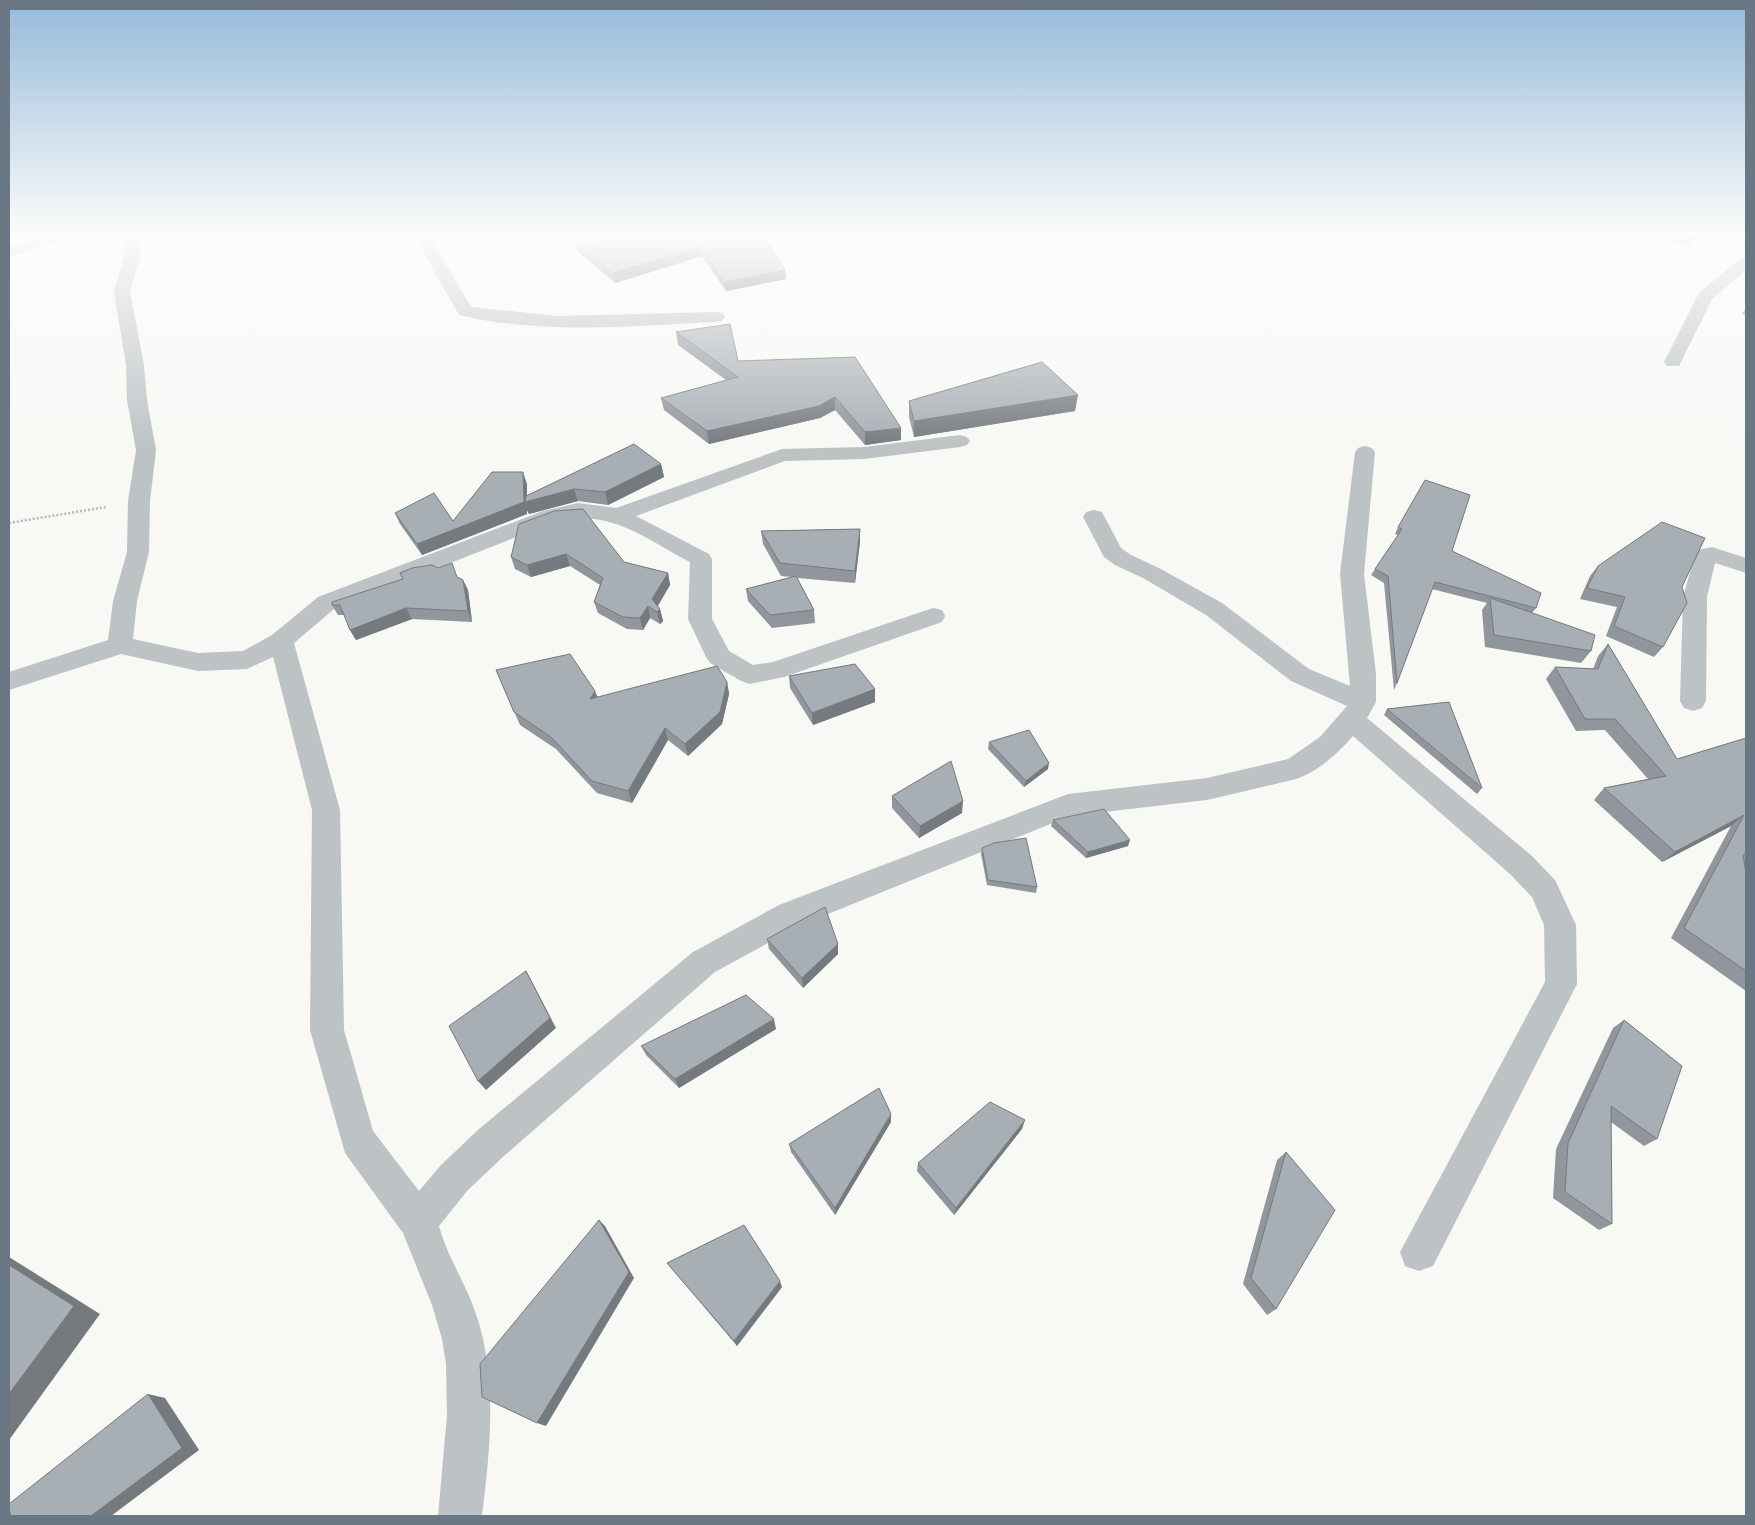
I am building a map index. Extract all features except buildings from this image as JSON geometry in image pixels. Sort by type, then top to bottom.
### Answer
[{"type":"street","points":[[120,645],[125,601],[138,552],[139,501],[146,450],[137,400],[135,365],[125,307]]},
{"type":"street","points":[[463,307],[465,311],[500,319],[548,322],[716,317]]},
{"type":"street","points":[[1673,362],[1700,307]]},
{"type":"street","points":[[618,515],[782,455],[864,453],[960,442]]},
{"type":"street","points":[[420,1225],[427,1209],[454,1178],[492,1142],[704,962],[790,915],[1068,804],[1207,789],[1296,768],[1330,744],[1358,711],[1363,674],[1352,574],[1365,452]]},
{"type":"street","points":[[9,681],[120,645],[198,662],[247,660],[281,641],[326,604],[452,556],[524,526],[552,516],[578,510],[618,515],[701,559],[700,618],[719,657],[750,675],[775,671],[933,616]]},
{"type":"street","points":[[1094,517],[1112,552],[1123,560],[1151,573],[1214,609],[1300,675],[1358,711],[1544,889],[1560,924],[1561,984],[1418,1252]]},
{"type":"street","points":[[1693,701],[1695,596],[1706,555],[1712,554],[1746,566]]},
{"type":"street","points":[[281,641],[326,810],[327,1030],[358,1140],[420,1225],[456,1316],[467,1371],[468,1426],[460,1516]]},
{"type":"path","points":[[9,523],[139,501]]}]
